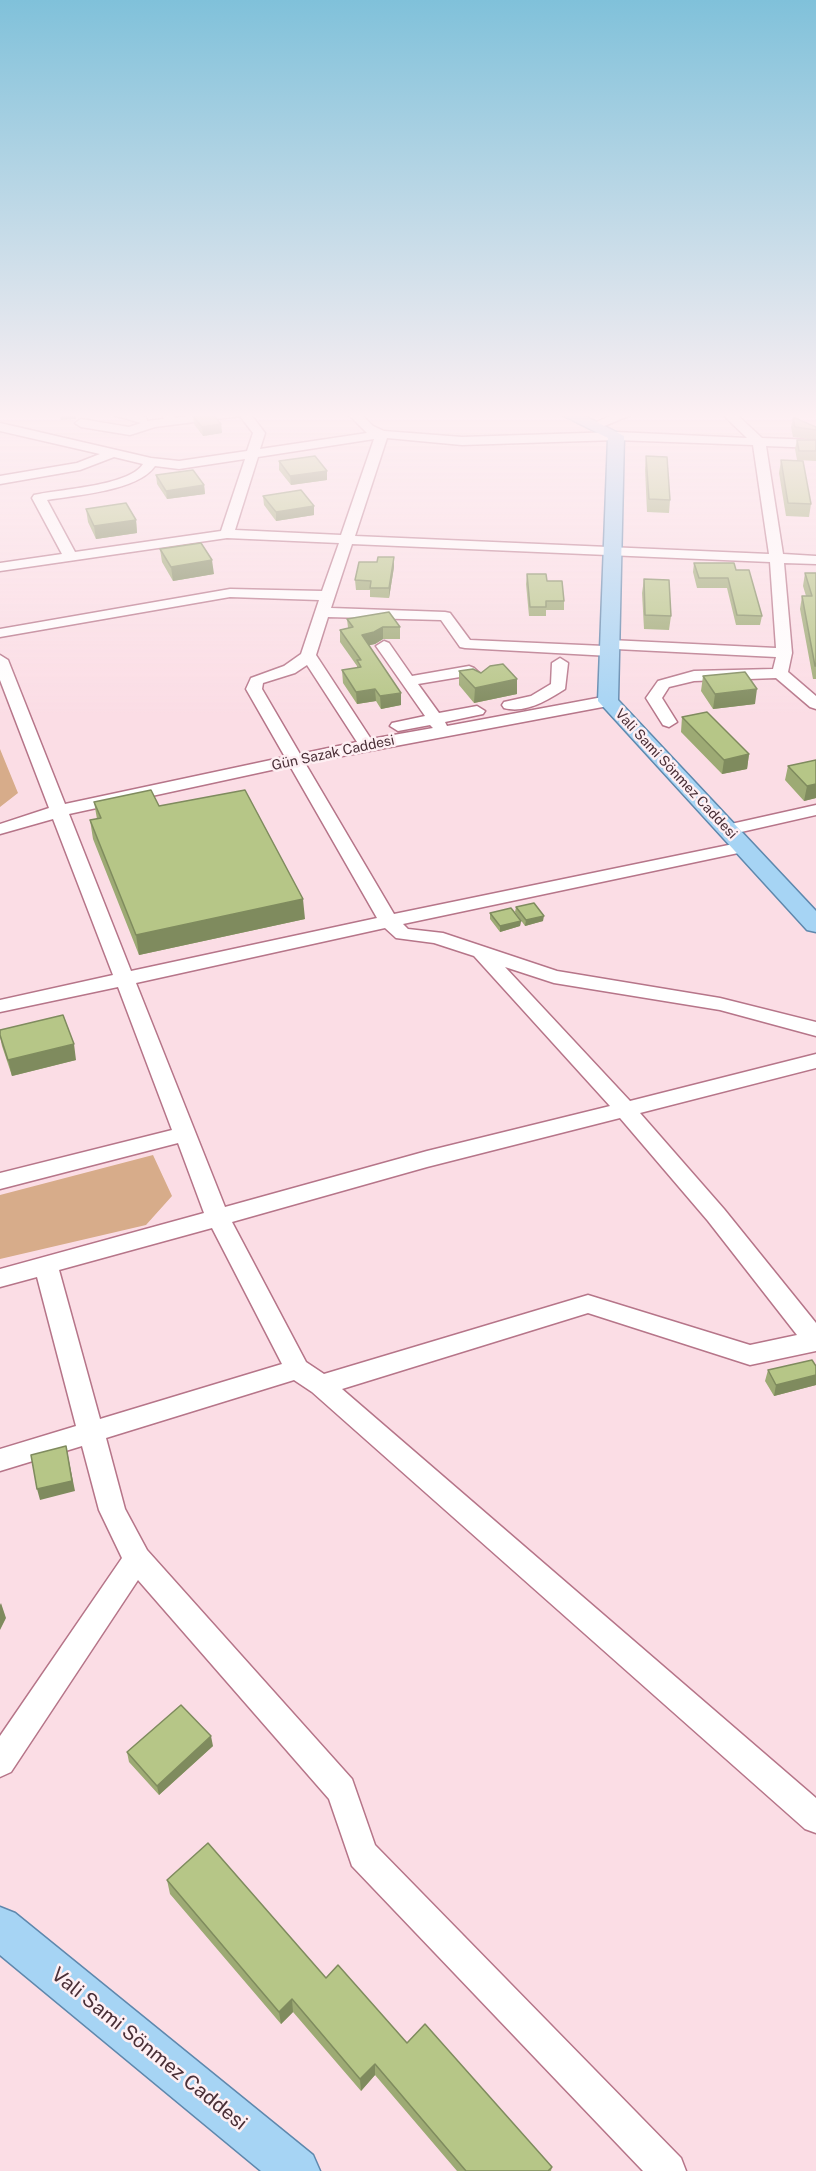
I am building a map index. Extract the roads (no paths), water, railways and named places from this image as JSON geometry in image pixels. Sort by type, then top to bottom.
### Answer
[{"type":"main road","name":"Vali Sami Sönmez Caddesi","points":[[614,513],[608,700],[816,925]]},
{"type":"main road","name":"Vali Sami Sönmez Caddesi","points":[[0,1928],[297,2171]]},
{"type":"street","points":[[47,513],[71,557]]},
{"type":"street","points":[[227,534],[233,513]]},
{"type":"street","points":[[356,513],[308,655],[298,667],[256,681],[254,689],[388,921],[403,933],[436,937],[554,976],[720,1004],[816,1029]]},
{"type":"street","points":[[770,513],[777,559],[784,653],[780,673]]},
{"type":"street","points":[[0,567],[227,534],[816,560]]},
{"type":"street","points":[[0,633],[230,593],[329,596]]},
{"type":"street","points":[[323,612],[445,616],[465,644],[784,653]]},
{"type":"street","points":[[384,645],[438,725]]},
{"type":"street","points":[[308,655],[367,745]]},
{"type":"street","points":[[0,660],[217,1216],[297,1369],[321,1385],[816,1818]]},
{"type":"street","points":[[383,729],[438,725],[536,700],[559,686],[560,663]]},
{"type":"street","points":[[408,681],[469,671],[479,680]]},
{"type":"street","points":[[669,722],[654,698],[663,684],[694,676],[780,673],[816,704]]},
{"type":"street","name":"Gün Sazak Caddesi","points":[[0,829],[37,820],[58,811],[367,745],[438,725],[608,700]]},
{"type":"street","name":"Gün Sazak Caddesi","points":[[0,815],[37,810],[58,811]]},
{"type":"street","points":[[728,830],[816,810]]},
{"type":"street","points":[[0,1006],[388,921],[743,847]]},
{"type":"street","points":[[321,1385],[588,1304],[750,1355],[816,1340],[716,1215],[625,1109],[481,952]]},
{"type":"street","points":[[0,1278],[427,1159],[816,1061]]},
{"type":"street","points":[[0,1181],[185,1134]]},
{"type":"street","points":[[46,1266],[112,1510],[137,1559],[341,1790],[363,1855],[668,2171]]},
{"type":"street","points":[[0,1460],[297,1369]]},
{"type":"street","points":[[0,1762],[137,1559]]}]
